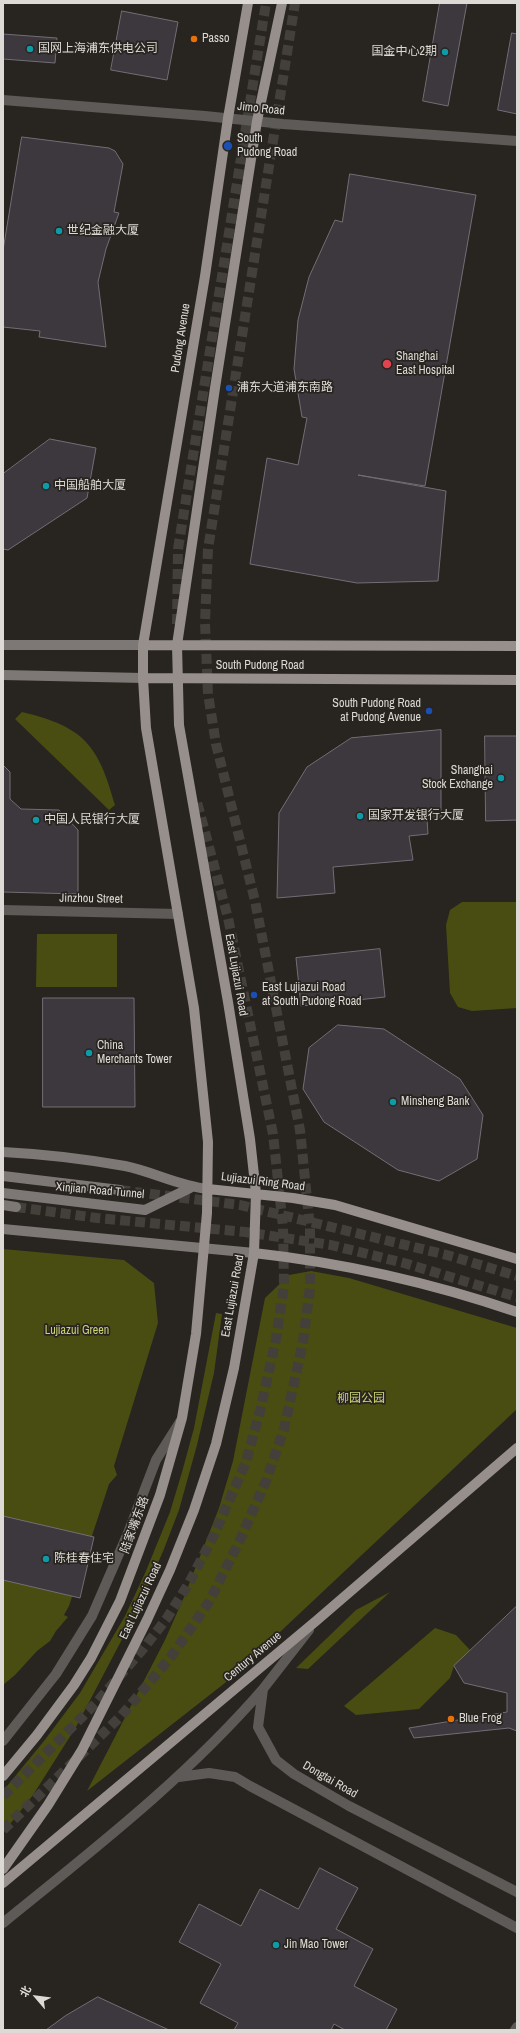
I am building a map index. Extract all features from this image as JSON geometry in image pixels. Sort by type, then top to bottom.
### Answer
[{"type":"main road","name":"Pudong Avenue","points":[[143,678],[143,645],[248,3]]},
{"type":"main road","points":[[177,678],[177,645],[214,388],[257,121],[282,3]]},
{"type":"main road","name":"South Pudong Road","points":[[3,645],[517,646]]},
{"type":"main road","name":"South Pudong Road","points":[[3,675],[143,678],[517,680]]},
{"type":"main road","points":[[143,678],[146,728],[194,1015],[208,1142],[208,1189],[205,1249]]},
{"type":"main road","name":"East Lujiazui Road","points":[[3,1869],[17,1852],[82,1750],[141,1634],[170,1570],[194,1510],[216,1444],[234,1368],[254,1253],[256,1193],[250,1139],[228,1002],[179,725],[177,678]]},
{"type":"main road","name":"Lujiazui Ring Road","points":[[3,1152],[125,1166],[150,1172],[190,1188],[256,1193],[335,1205],[517,1259]]},
{"type":"main road","points":[[3,1176],[120,1190]]},
{"type":"main road","name":"Xinjian Road Tunnel","points":[[3,1193],[145,1210],[190,1188]]},
{"type":"main road","points":[[3,1205],[16,1207]]},
{"type":"main road","points":[[3,1228],[254,1253],[373,1272],[457,1293],[517,1312]]},
{"type":"main road","name":"陆家嘴东路","points":[[3,1776],[37,1735],[74,1685],[91,1658],[120,1602],[160,1496],[182,1418],[196,1334],[205,1249]]},
{"type":"main road","name":"Century Avenue","points":[[3,1883],[316,1621],[517,1448]]},
{"type":"street","name":"Jimo Road","points":[[3,100],[517,141]]},
{"type":"street","name":"Jinzhou Street","points":[[3,910],[178,914]]},
{"type":"street","points":[[3,1741],[56,1674],[92,1616],[128,1533],[156,1460],[182,1418]]},
{"type":"street","name":"Dongtai Road","points":[[316,1621],[265,1687],[258,1727],[276,1760],[294,1774],[361,1813],[517,1892]]},
{"type":"street","points":[[3,1923],[85,1858],[179,1777],[234,1722],[265,1687]]},
{"type":"street","points":[[179,1777],[209,1773],[235,1777],[517,1928]]},
{"type":"green space","points":[[22,712],[60,724],[74,732],[85,741],[102,767],[115,805],[109,810],[15,719]]},
{"type":"green space","points":[[462,902],[517,902],[517,1008],[472,1011],[458,1007],[450,993],[446,925],[450,910]]},
{"type":"green space","points":[[37,934],[117,934],[117,987],[36,987]]},
{"type":"green space","name":"Lujiazui Green","points":[[3,1249],[124,1260],[154,1283],[158,1323],[114,1466],[117,1475],[109,1484],[69,1606],[64,1615],[68,1617],[50,1641],[37,1651],[15,1675],[3,1685]]},
{"type":"green space","name":"柳园公园","points":[[311,1271],[349,1278],[517,1328],[517,1409],[230,1679],[87,1791],[165,1640],[184,1597],[219,1508],[233,1461],[265,1298],[289,1275]]},
{"type":"green space","points":[[216,1313],[222,1314],[214,1373],[197,1445],[179,1510],[164,1549],[140,1605],[76,1727],[33,1795],[3,1833],[3,1791],[44,1741],[80,1693],[125,1616],[146,1571],[170,1512],[194,1428]]},
{"type":"green space","points":[[390,1592],[308,1669],[296,1668],[356,1610]]},
{"type":"green space","points":[[435,1628],[456,1635],[470,1650],[454,1666],[450,1678],[419,1709],[356,1715],[344,1706]]},
{"type":"building","name":"国金中心2期","points":[[440,3],[467,3],[448,106],[423,101]]},
{"type":"building","points":[[122,11],[178,22],[167,80],[111,70]]},
{"type":"building","points":[[512,33],[517,34],[517,114],[498,110]]},
{"type":"building","name":"国网上海浦东供电公司","points":[[3,34],[57,38],[55,63],[3,59]]},
{"type":"building","name":"世纪金融大厦","points":[[22,137],[109,148],[115,151],[123,164],[114,212],[119,213],[106,249],[98,282],[106,347],[39,337],[40,331],[3,327],[3,251]]},
{"type":"building","name":"Shanghai East Hospital","points":[[350,174],[476,195],[425,486],[358,475],[446,491],[438,581],[357,583],[250,564],[267,458],[298,465],[307,418],[302,417],[294,369],[298,320],[309,277],[335,220],[342,222]]},
{"type":"building","name":"中国船舶大厦","points":[[50,439],[96,448],[87,498],[8,550],[3,549],[3,474]]},
{"type":"building","name":"国家开发银行大厦","points":[[441,730],[441,818],[427,819],[428,834],[409,836],[413,860],[333,867],[335,893],[277,898],[279,813],[307,767],[351,738]]},
{"type":"building","name":"Shanghai Stock Exchange","points":[[485,736],[517,736],[517,820],[486,821]]},
{"type":"building","name":"中国人民银行大厦","points":[[3,765],[10,772],[10,799],[21,809],[59,810],[78,830],[78,894],[3,892]]},
{"type":"building","points":[[380,949],[385,997],[301,1006],[296,958]]},
{"type":"building","name":"China Merchants Tower","points":[[43,998],[134,998],[135,1107],[43,1107]]},
{"type":"building","name":"Minsheng Bank","points":[[338,1025],[384,1029],[460,1079],[483,1115],[477,1159],[439,1181],[398,1170],[324,1122],[303,1089],[309,1048]]},
{"type":"building","name":"陈桂春住宅","points":[[3,1516],[94,1537],[80,1598],[3,1580]]},
{"type":"building","points":[[517,1606],[517,1731],[509,1728],[414,1738],[409,1728],[507,1712],[507,1693],[464,1683],[454,1666]]},
{"type":"building","name":"Jin Mao Tower","points":[[320,1868],[358,1888],[336,1929],[373,1949],[354,1986],[397,2009],[386,2030],[345,2030],[334,2024],[331,2030],[234,2030],[238,2023],[200,2003],[221,1964],[179,1942],[199,1904],[241,1926],[260,1889],[298,1909]]},
{"type":"building","points":[[98,1997],[169,2030],[46,2030],[65,2016]]},
{"type":"tunnel","points":[[177,624],[178,549],[266,3]]},
{"type":"tunnel","points":[[3,1830],[121,1716],[170,1658],[209,1602],[239,1542],[266,1481],[284,1429],[303,1342],[310,1288],[310,1228],[300,1130],[255,901],[216,744],[208,694],[205,623],[208,549],[295,3]]},
{"type":"tunnel","points":[[3,1796],[97,1702],[143,1649],[167,1618],[189,1583],[214,1535],[246,1462],[260,1411],[276,1339],[284,1286],[283,1227],[273,1134],[228,918],[197,802]]},
{"type":"tunnel","points":[[120,1190],[240,1205],[447,1255],[517,1276]]},
{"type":"tunnel","points":[[16,1207],[97,1218],[245,1232],[331,1245],[404,1263],[517,1297]]},
{"type":"place","name":"Passo","points":[[194,39]]},
{"type":"place","name":"国网上海浦东供电公司","points":[[30,49]]},
{"type":"place","name":"国金中心2期","points":[[445,52]]},
{"type":"place","name":"South Pudong Road","points":[[228,146]]},
{"type":"place","name":"世纪金融大厦","points":[[59,231]]},
{"type":"place","name":"Shanghai East Hospital","points":[[387,364]]},
{"type":"place","name":"浦东大道浦东南路","points":[[229,388]]},
{"type":"place","name":"中国船舶大厦","points":[[46,486]]},
{"type":"place","name":"South Pudong Road at Pudong Avenue","points":[[429,711]]},
{"type":"place","name":"Shanghai Stock Exchange","points":[[501,778]]},
{"type":"place","name":"国家开发银行大厦","points":[[360,816]]},
{"type":"place","name":"中国人民银行大厦","points":[[36,820]]},
{"type":"place","name":"East Lujiazui Road at South Pudong Road","points":[[254,995]]},
{"type":"place","name":"China Merchants Tower","points":[[89,1053]]},
{"type":"place","name":"Minsheng Bank","points":[[393,1102]]},
{"type":"place","name":"陈桂春住宅","points":[[46,1559]]},
{"type":"place","name":"Blue Frog","points":[[451,1719]]},
{"type":"place","name":"Jin Mao Tower","points":[[276,1945]]}]
